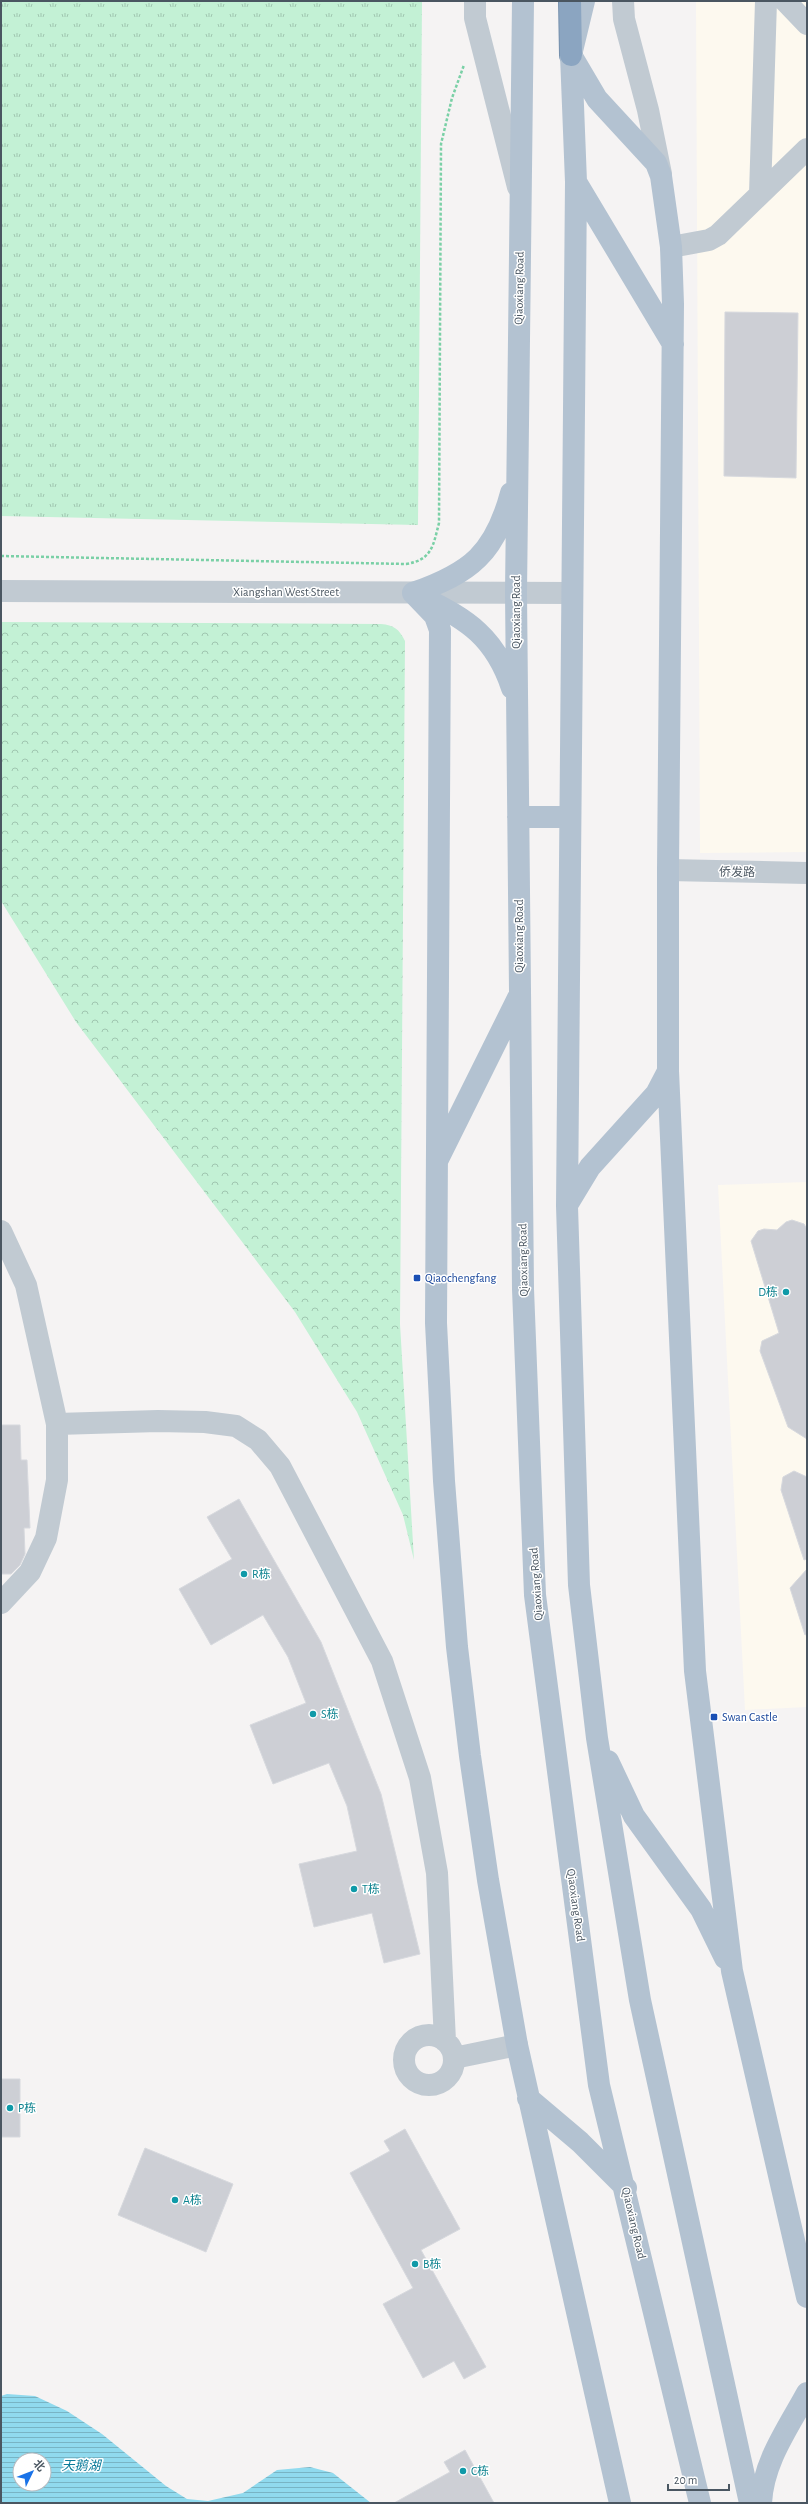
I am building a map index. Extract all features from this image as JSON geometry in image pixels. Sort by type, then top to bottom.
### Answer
[{"type":"highway","points":[[570,1],[571,55]]},
{"type":"main road","name":"Qiaoxiang Road","points":[[523,1],[516,593],[519,995],[523,1289],[535,1595],[599,2085],[626,2188],[700,2503]]},
{"type":"main road","points":[[584,1],[571,55],[576,182],[569,817],[567,1206],[579,1585],[597,1738],[640,2000],[750,2503]]},
{"type":"main road","points":[[571,55],[597,99],[649,154],[661,176],[671,247],[674,345],[668,870],[668,1071],[695,1671],[732,1971],[807,2298]]},
{"type":"main road","points":[[576,182],[674,345]]},
{"type":"main road","points":[[413,593],[444,582],[475,562],[496,534],[509,502],[517,471]]},
{"type":"main road","points":[[413,593],[464,620],[486,638],[506,669],[517,705]]},
{"type":"main road","points":[[413,593],[435,616],[440,637],[436,1163],[437,1331],[444,1481],[457,1647],[470,1756],[487,1873],[517,2045],[620,2503]]},
{"type":"main road","points":[[518,817],[569,817]]},
{"type":"main road","points":[[436,1163],[519,995]]},
{"type":"main road","points":[[567,1206],[590,1167],[656,1094],[668,1071]]},
{"type":"main road","points":[[597,1738],[634,1816],[701,1909],[732,1971]]},
{"type":"main road","points":[[528,2098],[580,2142],[626,2188]]},
{"type":"main road","points":[[761,2503],[763,2482],[773,2455],[807,2393]]},
{"type":"street","points":[[475,1],[475,18],[520,196]]},
{"type":"street","points":[[622,1],[624,19],[648,110],[661,176]]},
{"type":"street","points":[[760,194],[766,1]]},
{"type":"street","points":[[785,1],[807,24]]},
{"type":"street","points":[[671,247],[709,240],[718,234],[807,149]]},
{"type":"street","name":"Xiangshan West Street","points":[[1,591],[571,593]]},
{"type":"street","name":"侨发路","points":[[668,870],[807,873]]},
{"type":"street","points":[[1,1231],[26,1286],[57,1424],[57,1480],[46,1538],[30,1572],[1,1603]]},
{"type":"street","points":[[57,1424],[166,1421],[205,1422],[236,1426],[258,1440],[280,1466],[382,1661],[420,1778],[437,1873],[449,2049],[517,2045]]},
{"type":"path","points":[[1,556],[406,564],[418,562],[428,555],[434,541],[438,523],[441,144],[452,98],[466,61]]},
{"type":"shaded area","points":[[696,1],[807,1],[807,852],[700,853]]},
{"type":"shaded area","points":[[807,1182],[807,1707],[745,1710],[718,1185]]},
{"type":"green space","points":[[1,1],[422,1],[418,525],[1,516]]},
{"type":"green space","points":[[1,622],[381,624],[396,628],[401,633],[405,641],[400,1324],[414,1560],[403,1515],[357,1412],[295,1312],[76,1022],[1,901]]},
{"type":"water","name":"天鹅湖","points":[[7,2394],[35,2396],[67,2411],[102,2434],[166,2486],[187,2499],[208,2501],[243,2493],[277,2470],[310,2467],[333,2473],[371,2503],[1,2503],[1,2396]]},
{"type":"building","points":[[725,312],[798,313],[796,478],[724,476]]},
{"type":"building","name":"D栋","points":[[792,1220],[804,1224],[807,1229],[807,1439],[788,1427],[760,1351],[762,1341],[779,1333],[751,1241],[758,1231],[764,1229],[777,1230],[786,1222]]},
{"type":"building","points":[[1,1425],[20,1425],[21,1460],[27,1460],[30,1528],[24,1528],[25,1554],[20,1565],[11,1574],[1,1574]]},
{"type":"building","points":[[794,1471],[807,1477],[807,1559],[804,1560],[781,1490],[783,1477]]},
{"type":"building","points":[[239,1499],[321,1642],[381,1794],[420,1954],[384,1963],[372,1913],[314,1927],[299,1864],[357,1851],[347,1806],[329,1763],[273,1784],[250,1725],[306,1703],[288,1657],[263,1615],[211,1645],[179,1589],[232,1559],[207,1517]]},
{"type":"building","points":[[807,1569],[807,1634],[805,1635],[790,1588]]},
{"type":"building","name":"P栋","points":[[1,2079],[20,2079],[20,2137],[1,2137]]},
{"type":"building","name":"B栋","points":[[405,2129],[460,2229],[421,2250],[486,2367],[464,2379],[454,2361],[423,2378],[383,2304],[413,2288],[350,2173],[390,2151],[384,2141]]},
{"type":"building","name":"A栋","points":[[145,2148],[233,2184],[206,2252],[118,2215]]},
{"type":"building","name":"C栋","points":[[465,2450],[494,2503],[394,2503],[450,2472],[444,2462]]},
{"type":"place","name":"Qiaochengfang","points":[[417,1278]]},
{"type":"place","name":"D栋","points":[[786,1292]]},
{"type":"place","name":"R栋","points":[[244,1574]]},
{"type":"place","name":"S栋","points":[[313,1714]]},
{"type":"place","name":"Swan Castle","points":[[714,1717]]},
{"type":"place","name":"T栋","points":[[354,1889]]},
{"type":"place","name":"P栋","points":[[10,2108]]},
{"type":"place","name":"A栋","points":[[175,2200]]},
{"type":"place","name":"B栋","points":[[415,2264]]},
{"type":"place","name":"C栋","points":[[463,2471]]}]
